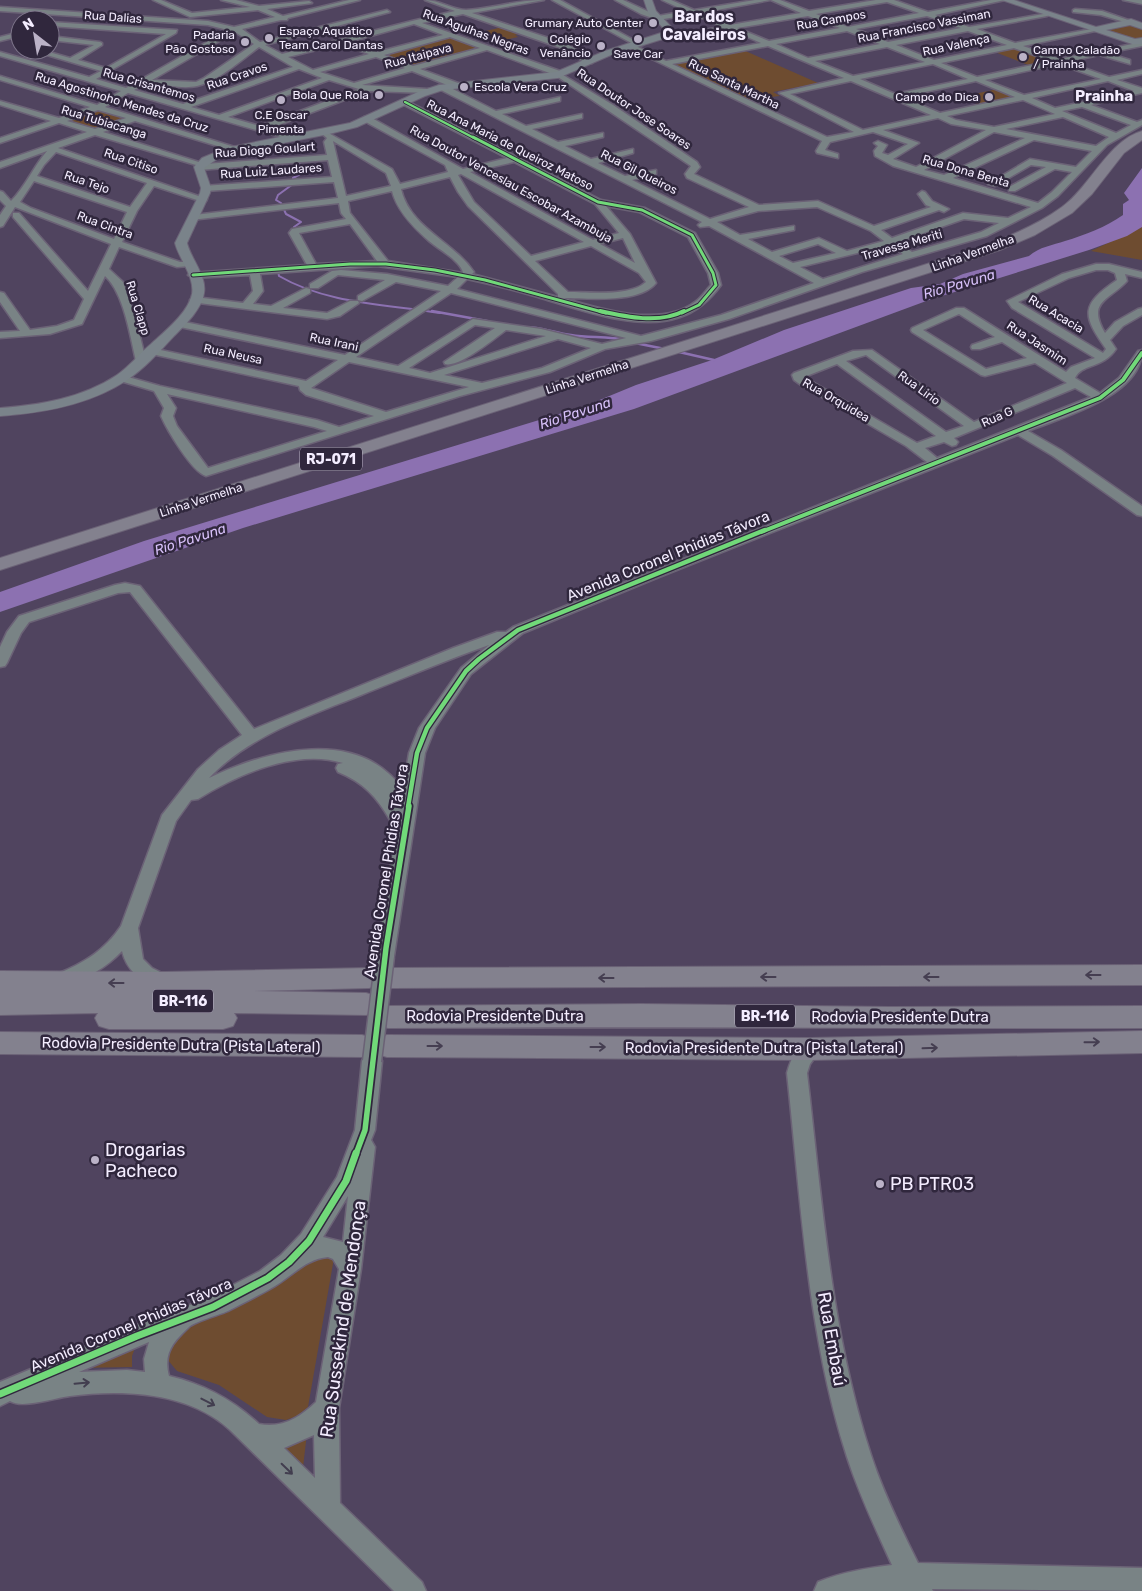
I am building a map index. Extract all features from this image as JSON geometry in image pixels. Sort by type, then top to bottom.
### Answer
[{"type":"highway","name":"Linha Vermelha","points":[[0,554],[656,345],[974,255],[1024,234],[1073,205],[1088,191],[1140,128]]},
{"type":"highway","name":"Linha Vermelha","points":[[0,564],[656,345]]},
{"type":"highway","points":[[379,991],[419,978],[1142,975]]},
{"type":"highway","name":"BR-116","points":[[0,982],[54,982],[170,992]]},
{"type":"highway","name":"Rodovia Presidente Dutra","points":[[0,1004],[170,992],[379,991],[1142,1002]]},
{"type":"highway","name":"Rodovia Presidente Dutra","points":[[0,1019],[379,991],[641,1015],[890,1018],[1142,1017]]},
{"type":"highway","points":[[627,1047],[890,1018]]},
{"type":"highway","name":"Rodovia Presidente Dutra (Pista Lateral)","points":[[0,1043],[374,1051],[627,1047],[766,1049],[804,1061],[1142,1042]]},
{"type":"main road","points":[[0,412],[58,405],[90,393],[121,378],[180,324],[198,294],[198,288],[187,264],[181,243],[182,236],[194,218],[205,194],[200,166],[216,156],[237,149],[291,138],[329,135],[427,91],[455,85],[559,75],[593,59],[634,45],[656,40],[668,34],[648,0]]},
{"type":"main road","points":[[1014,1],[1047,14],[1140,43]]},
{"type":"main road","points":[[1131,22],[1142,26]]},
{"type":"main road","name":"Rua Valença","points":[[1095,29],[1131,22]]},
{"type":"street","points":[[156,0],[192,18],[235,29],[281,57],[312,72],[367,89],[427,91]]},
{"type":"street","points":[[224,0],[259,8],[324,34]]},
{"type":"street","points":[[60,11],[159,19],[192,18],[334,0]]},
{"type":"street","points":[[281,57],[415,22],[475,10],[541,0]]},
{"type":"street","name":"Rua Santa Martha","points":[[555,0],[665,63],[829,140]]},
{"type":"street","points":[[618,0],[643,13],[656,16],[767,0]]},
{"type":"street","points":[[665,0],[965,126],[1070,144],[1099,144]]},
{"type":"street","points":[[774,0],[1025,98],[1054,113],[1078,130]]},
{"type":"street","points":[[668,34],[730,28],[888,0],[1142,91]]},
{"type":"street","points":[[949,0],[984,12]]},
{"type":"street","name":"Rua Campos","points":[[665,63],[1002,0]]},
{"type":"street","points":[[1126,0],[1142,2]]},
{"type":"street","points":[[0,141],[99,107],[235,29],[343,1],[359,1]]},
{"type":"street","points":[[425,3],[464,12],[567,47],[593,59]]},
{"type":"street","points":[[1074,3],[1074,22]]},
{"type":"street","points":[[1102,3],[1102,13]]},
{"type":"street","points":[[463,4],[475,10]]},
{"type":"street","name":"Rua Agulhas Negras","points":[[371,6],[559,75]]},
{"type":"street","points":[[0,9],[49,10]]},
{"type":"street","points":[[1075,11],[1102,13],[1131,22]]},
{"type":"street","name":"Rua Francisco Vassiman","points":[[806,60],[1047,14]]},
{"type":"street","points":[[143,81],[186,85],[202,82],[259,44],[314,30],[394,15]]},
{"type":"street","points":[[992,15],[1008,21]]},
{"type":"street","points":[[90,80],[174,32],[192,18]]},
{"type":"street","name":"Rua Dalias","points":[[60,25],[174,32]]},
{"type":"street","name":"Rua Valença","points":[[863,133],[783,94],[785,92],[1095,29]]},
{"type":"street","points":[[312,72],[449,35]]},
{"type":"street","points":[[333,38],[455,85]]},
{"type":"street","points":[[60,39],[100,44],[72,60]]},
{"type":"street","points":[[539,47],[554,43]]},
{"type":"street","points":[[893,97],[978,80],[1140,43]]},
{"type":"street","points":[[553,51],[567,47]]},
{"type":"street","name":"Rua Itaipava","points":[[354,85],[488,48]]},
{"type":"street","points":[[1100,53],[1127,62]]},
{"type":"street","name":"Rua Crisantemos","points":[[0,54],[291,138]]},
{"type":"street","points":[[60,57],[106,70]]},
{"type":"street","name":"Rua Cravos","points":[[183,107],[299,66]]},
{"type":"street","points":[[835,156],[820,151],[829,140],[1142,72]]},
{"type":"street","name":"Rua Doutor Jose Soares","points":[[559,75],[694,164],[696,167],[689,174],[690,176],[758,208]]},
{"type":"street","name":"Rua Agostinoho Mendes da Cruz","points":[[0,78],[237,149]]},
{"type":"street","points":[[221,117],[330,78]]},
{"type":"street","points":[[0,87],[10,81]]},
{"type":"street","name":"Rua Gil Queiros","points":[[442,87],[709,222],[822,283]]},
{"type":"street","points":[[260,128],[367,89]]},
{"type":"street","points":[[917,170],[984,136],[992,130],[1082,104],[1142,91]]},
{"type":"street","points":[[494,114],[557,99]]},
{"type":"street","name":"Rua Ana Maria de Queiroz Matoso","points":[[405,102],[598,202],[642,210],[692,235]]},
{"type":"street","name":"Rua Tubiacanga","points":[[0,103],[200,166]]},
{"type":"street","points":[[1082,104],[1140,128]]},
{"type":"street","points":[[1054,113],[1064,114],[1115,136]]},
{"type":"street","points":[[524,129],[579,116]]},
{"type":"street","points":[[0,165],[135,118]]},
{"type":"street","name":"Rua Doutor Venceslau Escobar Azambuja","points":[[368,119],[643,271]]},
{"type":"street","name":"Travessa Meriti","points":[[602,347],[622,343],[656,345],[657,337],[896,259],[970,239],[1039,206],[1046,192],[1078,170],[1099,144],[1115,136],[1140,128]]},
{"type":"street","points":[[875,130],[890,137],[916,143],[888,159],[878,154],[883,145],[878,143]]},
{"type":"street","points":[[0,131],[9,138]]},
{"type":"street","points":[[309,389],[347,358],[450,290],[467,276],[469,272],[462,263],[431,238],[403,208],[397,196],[393,175],[386,168],[329,135],[328,142],[346,213],[385,264]]},
{"type":"street","points":[[557,145],[600,135]]},
{"type":"street","points":[[946,178],[1032,137]]},
{"type":"street","points":[[1046,192],[1016,187],[1056,167],[1070,144]]},
{"type":"street","points":[[2,221],[14,208],[52,148]]},
{"type":"street","name":"Rua Citiso","points":[[52,148],[154,182],[205,194]]},
{"type":"street","points":[[591,162],[630,151]]},
{"type":"street","name":"Rua Diogo Goulart","points":[[200,166],[332,157]]},
{"type":"street","points":[[194,218],[342,200],[514,159]]},
{"type":"street","name":"Rua Dona Benta","points":[[888,159],[896,164],[1039,206]]},
{"type":"street","points":[[992,184],[1032,162],[1078,170]]},
{"type":"street","points":[[448,163],[453,175],[471,204],[565,295]]},
{"type":"street","points":[[624,179],[653,172]]},
{"type":"street","name":"Rua Tejo","points":[[32,177],[132,211]]},
{"type":"street","name":"Rua Luiz Laudares","points":[[205,194],[283,182],[338,179]]},
{"type":"street","points":[[0,336],[58,329],[78,322],[132,211],[147,187],[154,182]]},
{"type":"street","points":[[0,194],[14,208],[89,299]]},
{"type":"street","points":[[922,194],[929,203],[938,208],[963,216],[1010,221]]},
{"type":"street","points":[[547,295],[614,295],[645,288],[651,282],[643,271],[625,234],[598,202]]},
{"type":"street","points":[[299,268],[334,270],[385,264],[467,276],[547,295],[600,312],[627,318],[664,316],[687,311],[702,304],[710,296],[716,285],[714,273],[692,235],[695,230],[709,222],[758,208],[820,204],[865,221],[874,229],[896,259]]},
{"type":"street","name":"Rua Cintra","points":[[14,208],[28,210],[170,262],[180,265],[187,264]]},
{"type":"street","points":[[874,229],[938,208]]},
{"type":"street","points":[[793,266],[883,243],[963,216]]},
{"type":"street","points":[[313,267],[294,233],[298,230],[352,222]]},
{"type":"street","points":[[738,238],[791,228]]},
{"type":"street","points":[[528,260],[625,234]]},
{"type":"street","points":[[772,255],[820,241],[844,253]]},
{"type":"street","points":[[883,243],[910,255]]},
{"type":"street","points":[[618,258],[628,259],[637,256]]},
{"type":"street","name":"Rua Acacia","points":[[1103,358],[1011,302],[1047,283],[1099,266],[1117,273]]},
{"type":"street","points":[[193,275],[313,267],[394,278],[450,290],[656,345]]},
{"type":"street","name":"Rua Clapp","points":[[103,269],[118,282],[130,316],[141,361]]},
{"type":"street","points":[[273,309],[310,289],[334,270]]},
{"type":"street","points":[[246,306],[258,291],[255,272]]},
{"type":"street","points":[[1117,273],[1133,272],[1142,275]]},
{"type":"street","points":[[1117,273],[1142,286]]},
{"type":"street","points":[[1103,358],[1111,349],[1092,318],[1092,311],[1095,303],[1108,290],[1117,273]]},
{"type":"street","points":[[195,300],[330,316],[394,278]]},
{"type":"street","points":[[0,294],[27,333]]},
{"type":"street","name":"Rua Jasmim","points":[[1036,360],[986,373],[960,359],[917,331],[919,327],[960,310],[1036,360],[1100,398]]},
{"type":"street","points":[[687,311],[709,321]]},
{"type":"street","points":[[1104,340],[1111,335],[1119,324],[1142,311]]},
{"type":"street","points":[[399,370],[473,322],[502,328],[541,332],[602,347]]},
{"type":"street","name":"Rua Irani","points":[[180,324],[481,386]]},
{"type":"street","points":[[415,373],[463,355],[502,328]]},
{"type":"street","points":[[432,376],[558,336]]},
{"type":"street","points":[[976,347],[1002,338]]},
{"type":"street","points":[[158,389],[170,411],[167,416],[171,426],[206,472],[481,386],[546,370],[602,347]]},
{"type":"street","name":"Rua Neusa","points":[[151,351],[309,389]]},
{"type":"street","name":"Rua Orquidea","points":[[864,352],[800,373],[798,378],[917,447],[935,462]]},
{"type":"street","name":"Rua Lirio","points":[[864,352],[876,357],[973,427]]},
{"type":"street","name":"Avenida Coronel Phidias Távora","points":[[54,982],[83,972],[99,963],[117,946],[129,928],[162,833],[178,804],[210,766],[252,736],[397,674],[518,630],[935,462],[1020,431],[1100,398],[1124,380],[1142,353]]},
{"type":"street","name":"Rua G","points":[[917,447],[973,427],[1072,382],[1069,374],[1073,370],[1101,361],[1103,358]]},
{"type":"street","points":[[838,360],[965,451]]},
{"type":"street","points":[[121,378],[158,389],[317,424],[340,431]]},
{"type":"street","points":[[309,389],[386,416]]},
{"type":"street","points":[[167,405],[191,395]]},
{"type":"street","points":[[1020,431],[1082,470],[1142,512]]},
{"type":"street","points":[[1000,438],[1036,441]]},
{"type":"street","points":[[0,663],[14,632],[24,619],[114,589],[130,587],[135,589],[252,736]]},
{"type":"street","name":"Avenida Coronel Phidias Távora","points":[[0,1394],[244,1292],[268,1278],[289,1262],[309,1241],[346,1181],[365,1130],[379,991],[415,762],[427,728],[466,671],[518,630]]},
{"type":"street","points":[[178,804],[222,776],[262,763],[314,754],[339,756],[358,762],[381,775],[394,790],[403,807],[406,822]]},
{"type":"street","points":[[262,763],[288,761],[317,762],[337,766],[358,774],[373,784],[387,798],[396,817],[401,848]]},
{"type":"street","name":"Avenida Coronel Phidias Távora","points":[[129,928],[130,950],[135,963],[170,992]]},
{"type":"street","name":"Rua Embaú","points":[[804,1061],[819,1263],[843,1399],[856,1448],[869,1482],[915,1584]]},
{"type":"street","name":"Rua Sussekind de Mendonça","points":[[328,1509],[327,1408],[350,1268],[364,1158],[365,1130]]},
{"type":"street","points":[[289,1262],[314,1250],[326,1247],[336,1248],[343,1253],[350,1268]]},
{"type":"street","points":[[162,1387],[155,1370],[155,1355],[164,1336],[184,1318]]},
{"type":"street","points":[[0,1399],[53,1386],[100,1382],[127,1382],[162,1387],[203,1399],[230,1414],[252,1434],[413,1591]]},
{"type":"street","points":[[252,1434],[268,1439],[282,1437],[306,1426],[327,1408]]},
{"type":"street","points":[[827,1591],[864,1581],[915,1584],[1142,1581]]},
{"type":"shaded area","points":[[1131,25],[1142,28],[1142,41],[1134,42],[1100,30]]},
{"type":"shaded area","points":[[503,27],[522,33],[515,35],[518,37],[505,40],[481,32]]},
{"type":"shaded area","points":[[448,36],[480,48],[414,67],[380,54]]},
{"type":"shaded area","name":"Campo Caladão / Prainha","points":[[1015,48],[1052,61],[1031,66],[995,52]]},
{"type":"shaded area","points":[[741,49],[818,83],[773,92],[780,96],[745,100],[667,63]]},
{"type":"shaded area","name":"Campo do Dica","points":[[997,89],[1017,97],[980,105],[961,97]]},
{"type":"shaded area","points":[[101,110],[128,118],[94,130],[64,122]]},
{"type":"shaded area","points":[[1142,227],[1142,260],[1091,251]]},
{"type":"shaded area","points":[[318,1251],[334,1258],[308,1407],[297,1416],[286,1420],[267,1417],[219,1385],[177,1371],[167,1359],[167,1339]]},
{"type":"shaded area","points":[[137,1343],[132,1356],[132,1367],[76,1368]]},
{"type":"shaded area","points":[[307,1433],[302,1476],[272,1447]]},
{"type":"water","name":"Rio Pavuna","points":[[1142,168],[1142,227],[1127,236],[1089,250],[929,300],[634,409],[243,528],[0,612],[0,592],[144,541],[585,406],[636,385],[712,360],[784,330],[911,288],[940,284],[963,274],[1029,256],[1042,248],[1073,239],[1110,223],[1123,215],[1123,204],[1129,200],[1124,193]]},
{"type":"waterway","points":[[294,227],[301,222],[286,214],[281,203],[276,200],[278,195],[293,184],[293,178],[306,171],[305,167],[297,163]]},
{"type":"waterway","points":[[278,271],[279,276],[297,285],[337,298],[440,313]]},
{"type":"waterway","points":[[432,311],[487,321]]},
{"type":"waterway","points":[[520,328],[527,327],[578,336],[626,340]]},
{"type":"waterway","points":[[635,343],[665,349]]},
{"type":"waterway","points":[[679,352],[714,360]]},
{"type":"cycle path","points":[[193,275],[350,264],[386,264],[468,277],[517,288],[594,310],[623,316],[651,318],[677,315],[699,305],[716,285],[713,273],[692,235],[642,210],[598,202],[405,102]]},
{"type":"cycle path","points":[[0,1394],[137,1336],[213,1307],[244,1292],[268,1278],[289,1262],[309,1241],[346,1181],[365,1130],[386,948],[417,753],[427,728],[466,671],[479,659],[518,630],[654,574],[1100,398],[1123,380],[1142,353]]},
{"type":"place","name":"Grumary Auto Center","points":[[653,23]]},
{"type":"place","name":"Espaço Aquático Team Carol Dantas","points":[[269,38]]},
{"type":"place","name":"Save Car","points":[[638,39]]},
{"type":"place","name":"Padaria Pão Gostoso","points":[[245,42]]},
{"type":"place","name":"Colégio Venâncio","points":[[601,46]]},
{"type":"place","name":"Campo Caladão / Prainha","points":[[1023,57]]},
{"type":"place","name":"Escola Vera Cruz","points":[[464,87]]},
{"type":"place","name":"Bola Que Rola","points":[[379,95]]},
{"type":"place","name":"Campo do Dica","points":[[989,97]]},
{"type":"place","name":"C.E Oscar Pimenta","points":[[281,100]]},
{"type":"place","name":"Drogarias Pacheco","points":[[95,1160]]},
{"type":"place","name":"PB PTR03","points":[[880,1184]]},
{"type":"district","name":"Bar dos Cavaleiros","points":[[704,25]]},
{"type":"district","name":"Prainha","points":[[1104,96]]}]
